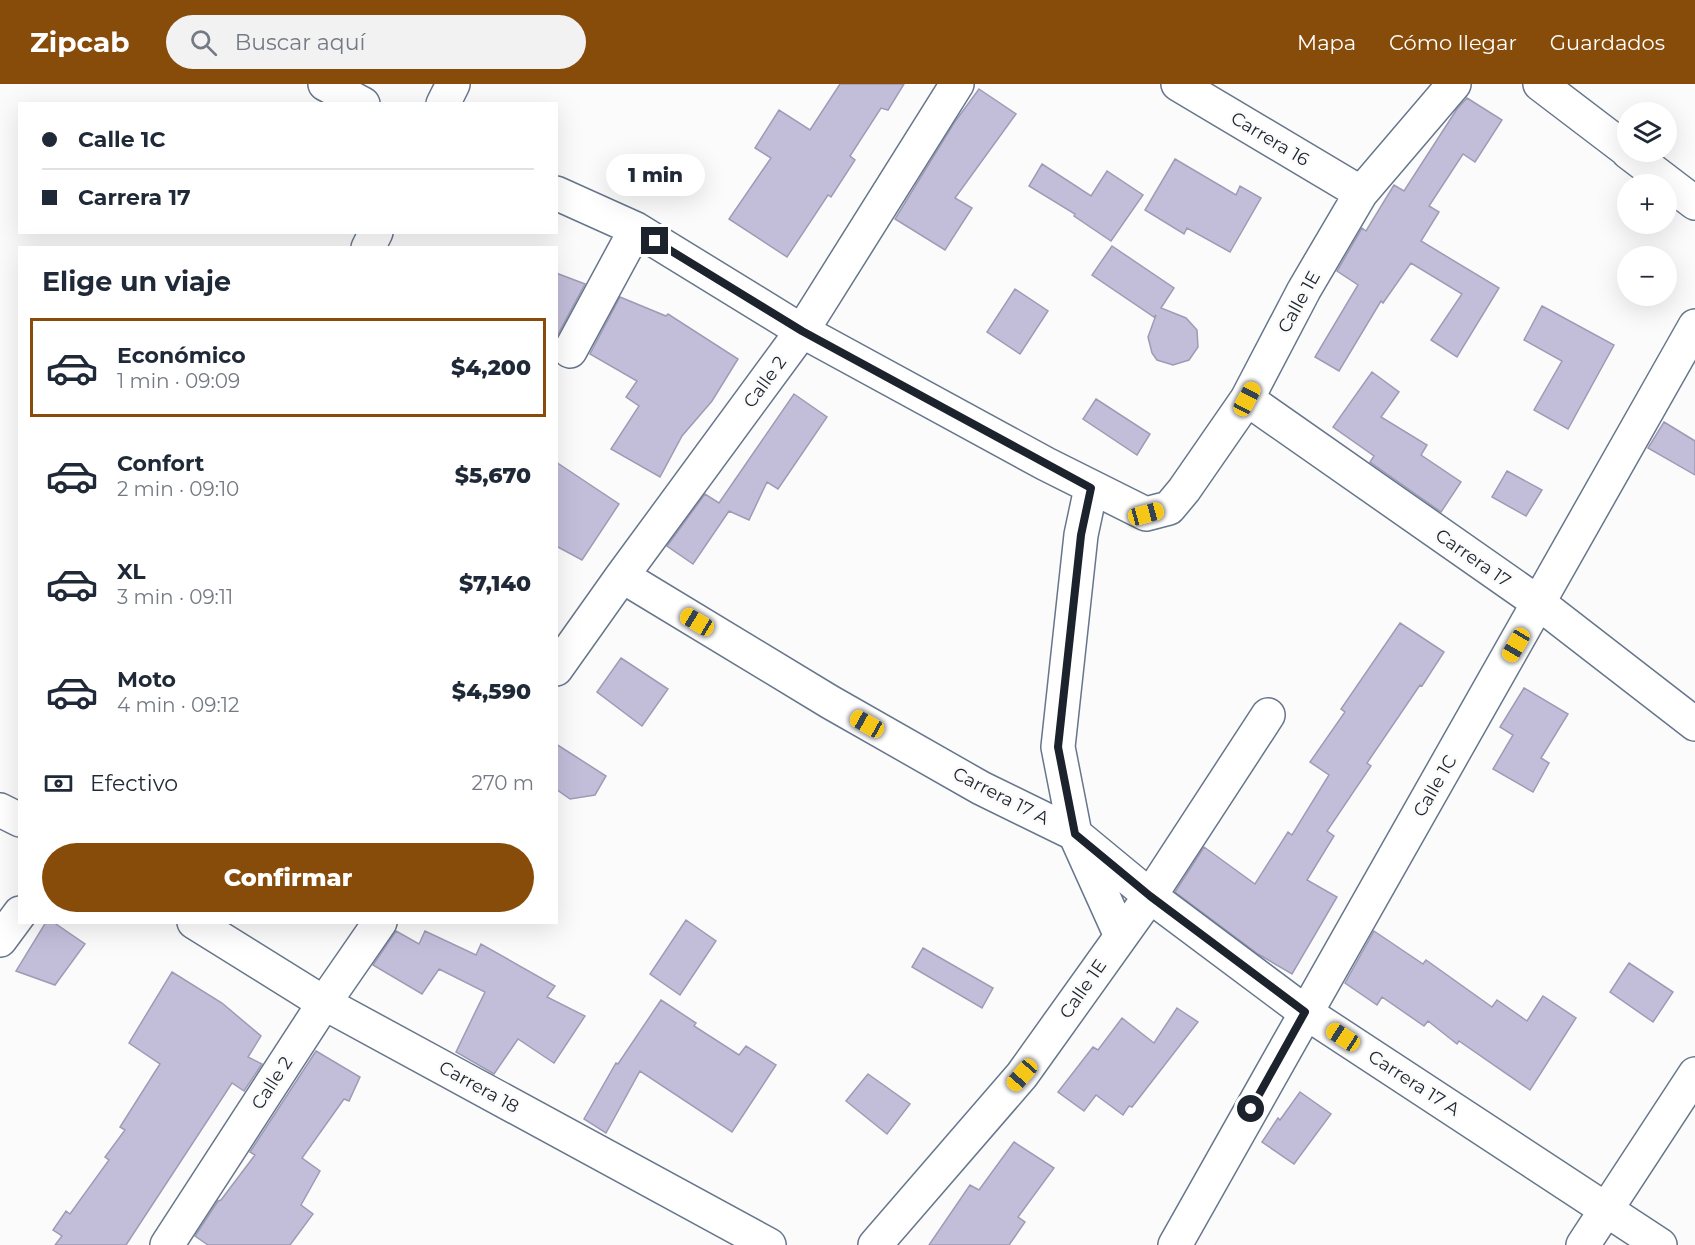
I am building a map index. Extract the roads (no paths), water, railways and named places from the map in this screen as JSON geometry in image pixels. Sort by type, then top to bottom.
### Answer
[{"type":"street","points":[[325,84],[359,102]]},
{"type":"street","points":[[443,102],[453,84]]},
{"type":"street","name":"Calle 2","points":[[558,666],[802,331],[957,84]]},
{"type":"street","name":"Carrera 16","points":[[1178,84],[1361,193]]},
{"type":"street","name":"Calle 1E","points":[[1091,488],[1146,514],[1168,508],[1184,490],[1247,399],[1304,290],[1361,193],[1454,84]]},
{"type":"street","points":[[1540,84],[1617,143]]},
{"type":"street","points":[[1642,162],[1695,203]]},
{"type":"street","points":[[558,195],[636,229],[802,331],[1091,488],[1081,535],[1058,747],[1075,834],[1121,936]]},
{"type":"street","points":[[570,351],[636,229]]},
{"type":"street","name":"Calle 1C","points":[[1174,1245],[1540,604],[1695,327]]},
{"type":"street","name":"Carrera 17","points":[[1247,399],[1540,604],[1695,724]]},
{"type":"street","name":"Carrera 17 A","points":[[622,576],[830,702],[981,788],[1075,834],[1150,896],[1305,1012],[1660,1245]]},
{"type":"street","name":"Calle 1E","points":[[875,1245],[1022,1075],[1150,896],[1268,715]]},
{"type":"street","points":[[0,810],[18,819]]},
{"type":"street","points":[[0,940],[18,916]]},
{"type":"street","name":"Carrera 18","points":[[197,924],[324,1003],[769,1245]]},
{"type":"street","name":"Calle 2","points":[[167,1245],[324,1003],[379,924]]},
{"type":"street","points":[[1583,1245],[1695,1074]]}]
